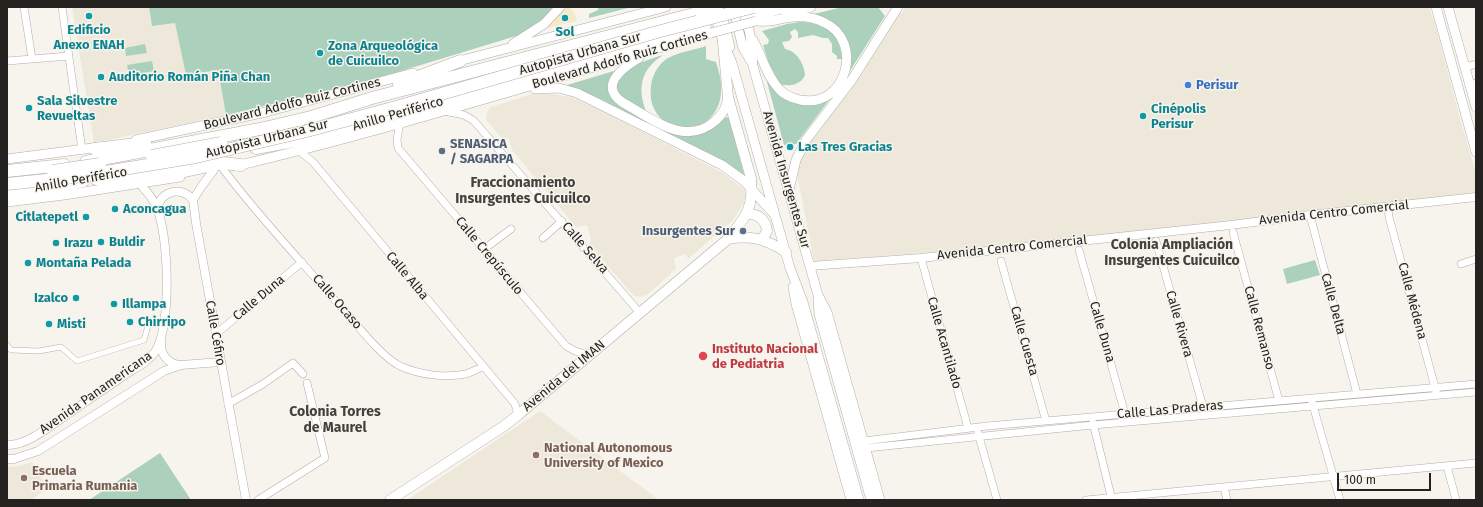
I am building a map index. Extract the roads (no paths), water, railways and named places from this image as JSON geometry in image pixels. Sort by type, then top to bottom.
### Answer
[{"type":"highway","name":"Anillo Periférico","points":[[7,171],[76,164],[311,117],[372,98],[717,7]]},
{"type":"highway","name":"Autopista Urbana Sur","points":[[7,176],[34,174],[131,160],[253,137],[733,7]]},
{"type":"highway","name":"Anillo Periférico","points":[[7,192],[53,186],[305,139],[708,30],[783,7]]},
{"type":"highway","name":"Autopista Urbana Sur","points":[[7,184],[75,177],[196,157],[307,131],[396,107],[657,32],[755,16]]},
{"type":"highway","points":[[311,117],[460,61]]},
{"type":"highway","points":[[95,148],[230,134]]},
{"type":"highway","points":[[96,178],[110,179],[180,172],[223,163],[241,165]]},
{"type":"highway","points":[[7,198],[53,186]]},
{"type":"main road","points":[[506,49],[544,24],[560,7]]},
{"type":"main road","name":"Boulevard Adolfo Ruiz Cortines","points":[[7,159],[95,148],[266,112],[666,7]]},
{"type":"main road","name":"Avenida Insurgentes Sur","points":[[713,7],[723,42],[732,63],[786,252],[796,304],[851,500]]},
{"type":"main road","name":"Avenida Insurgentes Sur","points":[[721,7],[729,40],[732,63]]},
{"type":"main road","name":"Avenida Insurgentes Sur","points":[[733,7],[743,48],[753,66]]},
{"type":"main road","name":"Avenida Insurgentes Sur","points":[[742,7],[750,34],[753,66],[818,295],[819,314],[871,500]]},
{"type":"main road","points":[[755,16],[811,7]]},
{"type":"main road","points":[[789,191],[796,160],[806,140],[854,75],[898,7]]},
{"type":"main road","points":[[1436,7],[1476,152]]},
{"type":"main road","points":[[1448,7],[1475,103]]},
{"type":"main road","points":[[750,34],[769,75],[778,88],[786,95],[800,100],[815,100],[832,92],[841,81],[846,68],[846,52],[841,39],[830,26],[815,19],[803,17],[792,17],[769,22],[755,16]]},
{"type":"main road","name":"Boulevard Adolfo Ruiz Cortines","points":[[7,202],[140,184],[241,165],[522,89],[654,49],[708,30]]},
{"type":"main road","name":"Avenida del IMAN","points":[[390,500],[504,426],[728,239],[741,223],[752,200],[751,178],[728,97],[723,42]]},
{"type":"main road","points":[[654,49],[630,63],[616,76],[613,88],[617,98],[622,102],[670,129],[688,132],[702,129],[716,120],[726,106],[728,97]]},
{"type":"main road","points":[[522,89],[559,88],[577,93],[722,165],[734,173],[752,190],[775,216]]},
{"type":"main road","points":[[746,215],[755,215],[763,220],[767,231],[762,240]]},
{"type":"main road","points":[[728,239],[743,236],[762,240],[774,244],[786,252]]},
{"type":"main road","name":"Avenida Insurgentes Sur","points":[[790,268],[803,302],[859,500]]},
{"type":"main road","name":"Avenida Insurgentes Sur","points":[[818,295],[827,312],[880,500]]},
{"type":"street","points":[[24,7],[32,59]]},
{"type":"street","points":[[62,7],[82,150]]},
{"type":"street","points":[[7,61],[69,56]]},
{"type":"street","points":[[1464,65],[1470,66],[1476,64]]},
{"type":"street","points":[[1475,103],[1476,82]]},
{"type":"street","name":"Calle Selva","points":[[441,111],[459,114],[474,121],[640,313]]},
{"type":"street","name":"Calle Crepúsculo","points":[[400,123],[396,139],[398,148],[566,346],[575,351],[589,355]]},
{"type":"street","name":"Calle Alba","points":[[298,150],[313,162],[522,411]]},
{"type":"street","name":"Calle Ocaso","points":[[223,169],[378,348],[399,365],[414,371],[434,375],[453,376],[467,373],[483,366]]},
{"type":"street","points":[[157,206],[164,196],[172,192],[184,193],[193,200],[213,171]]},
{"type":"street","name":"Avenida Panamericana","points":[[7,445],[12,446],[30,439],[149,359],[161,340],[166,311],[167,282],[165,244],[157,206],[140,184]]},
{"type":"street","name":"Avenida Centro Comercial","points":[[810,266],[842,262],[858,263],[921,258],[1224,226],[1476,197]]},
{"type":"street","name":"Calle Céfiro","points":[[193,200],[220,362],[246,500]]},
{"type":"street","name":"Calle Médena","points":[[1388,207],[1389,217],[1438,395]]},
{"type":"street","name":"Calle Delta","points":[[1310,215],[1357,394]]},
{"type":"street","points":[[544,238],[562,221]]},
{"type":"street","points":[[484,249],[511,229]]},
{"type":"street","name":"Calle Remanso","points":[[1233,232],[1279,401]]},
{"type":"street","name":"Calle Rivera","points":[[1156,241],[1203,408]]},
{"type":"street","name":"Calle Duna","points":[[1079,250],[1125,414]]},
{"type":"street","name":"Calle Acantilado","points":[[921,258],[968,428]]},
{"type":"street","points":[[1461,264],[1476,259]]},
{"type":"street","name":"Calle Cuesta","points":[[1001,261],[1046,421]]},
{"type":"street","name":"Calle Duna","points":[[216,334],[302,262]]},
{"type":"street","points":[[7,345],[11,350],[39,351],[61,347],[77,361],[144,340],[149,322],[154,320]]},
{"type":"street","points":[[161,340],[162,351],[165,358],[170,362],[181,365]]},
{"type":"street","name":"Avenida Panamericana","points":[[7,459],[14,459],[38,451],[164,371],[181,365],[220,362]]},
{"type":"street","points":[[228,404],[263,384],[293,363],[303,374]]},
{"type":"street","points":[[258,500],[325,458],[307,383]]},
{"type":"street","name":"Calle Las Praderas","points":[[865,444],[968,428],[1476,384]]},
{"type":"street","points":[[102,391],[103,402],[110,404]]},
{"type":"street","name":"Calle Las Praderas","points":[[865,444],[979,436],[1476,392]]},
{"type":"street","points":[[1311,398],[1340,500]]},
{"type":"street","points":[[87,401],[96,403],[98,412]]},
{"type":"street","points":[[1091,417],[1112,499]]},
{"type":"street","points":[[976,428],[997,500]]},
{"type":"street","points":[[1086,500],[1112,499],[1224,486],[1476,463]]},
{"type":"street","points":[[1447,466],[1456,500]]},
{"type":"street","points":[[1224,486],[1227,500]]},
{"type":"place","name":"Edificio Anexo ENAH","points":[[89,16]]},
{"type":"place","name":"Sol","points":[[565,18]]},
{"type":"place","name":"Zona Arqueológica de Cuicuilco","points":[[320,53]]},
{"type":"place","name":"Auditorio Román Piña Chan","points":[[101,77]]},
{"type":"place","name":"Perisur","points":[[1188,85]]},
{"type":"place","name":"Sala Silvestre Revueltas","points":[[29,108]]},
{"type":"place","name":"Cinépolis Perisur","points":[[1143,116]]},
{"type":"place","name":"Las Tres Gracias","points":[[790,147]]},
{"type":"place","name":"SENASICA / SAGARPA","points":[[442,151]]},
{"type":"place","name":"Aconcagua","points":[[115,209]]},
{"type":"place","name":"Citlatepetl","points":[[86,217]]},
{"type":"place","name":"Insurgentes Sur","points":[[743,231]]},
{"type":"place","name":"Buldir","points":[[101,242]]},
{"type":"place","name":"Irazu","points":[[56,243]]},
{"type":"place","name":"Montaña Pelada","points":[[28,263]]},
{"type":"place","name":"Izalco","points":[[76,298]]},
{"type":"place","name":"Illampa","points":[[114,304]]},
{"type":"place","name":"Chirripo","points":[[130,322]]},
{"type":"place","name":"Misti","points":[[49,324]]},
{"type":"place","name":"Instituto Nacional de Pediatria","points":[[703,356]]},
{"type":"place","name":"National Autonomous University of Mexico","points":[[536,455]]},
{"type":"place","name":"Escuela Primaria Rumania","points":[[24,478]]},
{"type":"district","name":"Fraccionamiento Insurgentes Cuicuilco","points":[[523,192]]},
{"type":"district","name":"Colonia Ampliación Insurgentes Cuicuilco","points":[[1172,254]]},
{"type":"district","name":"Colonia Torres de Maurel","points":[[335,420]]}]
